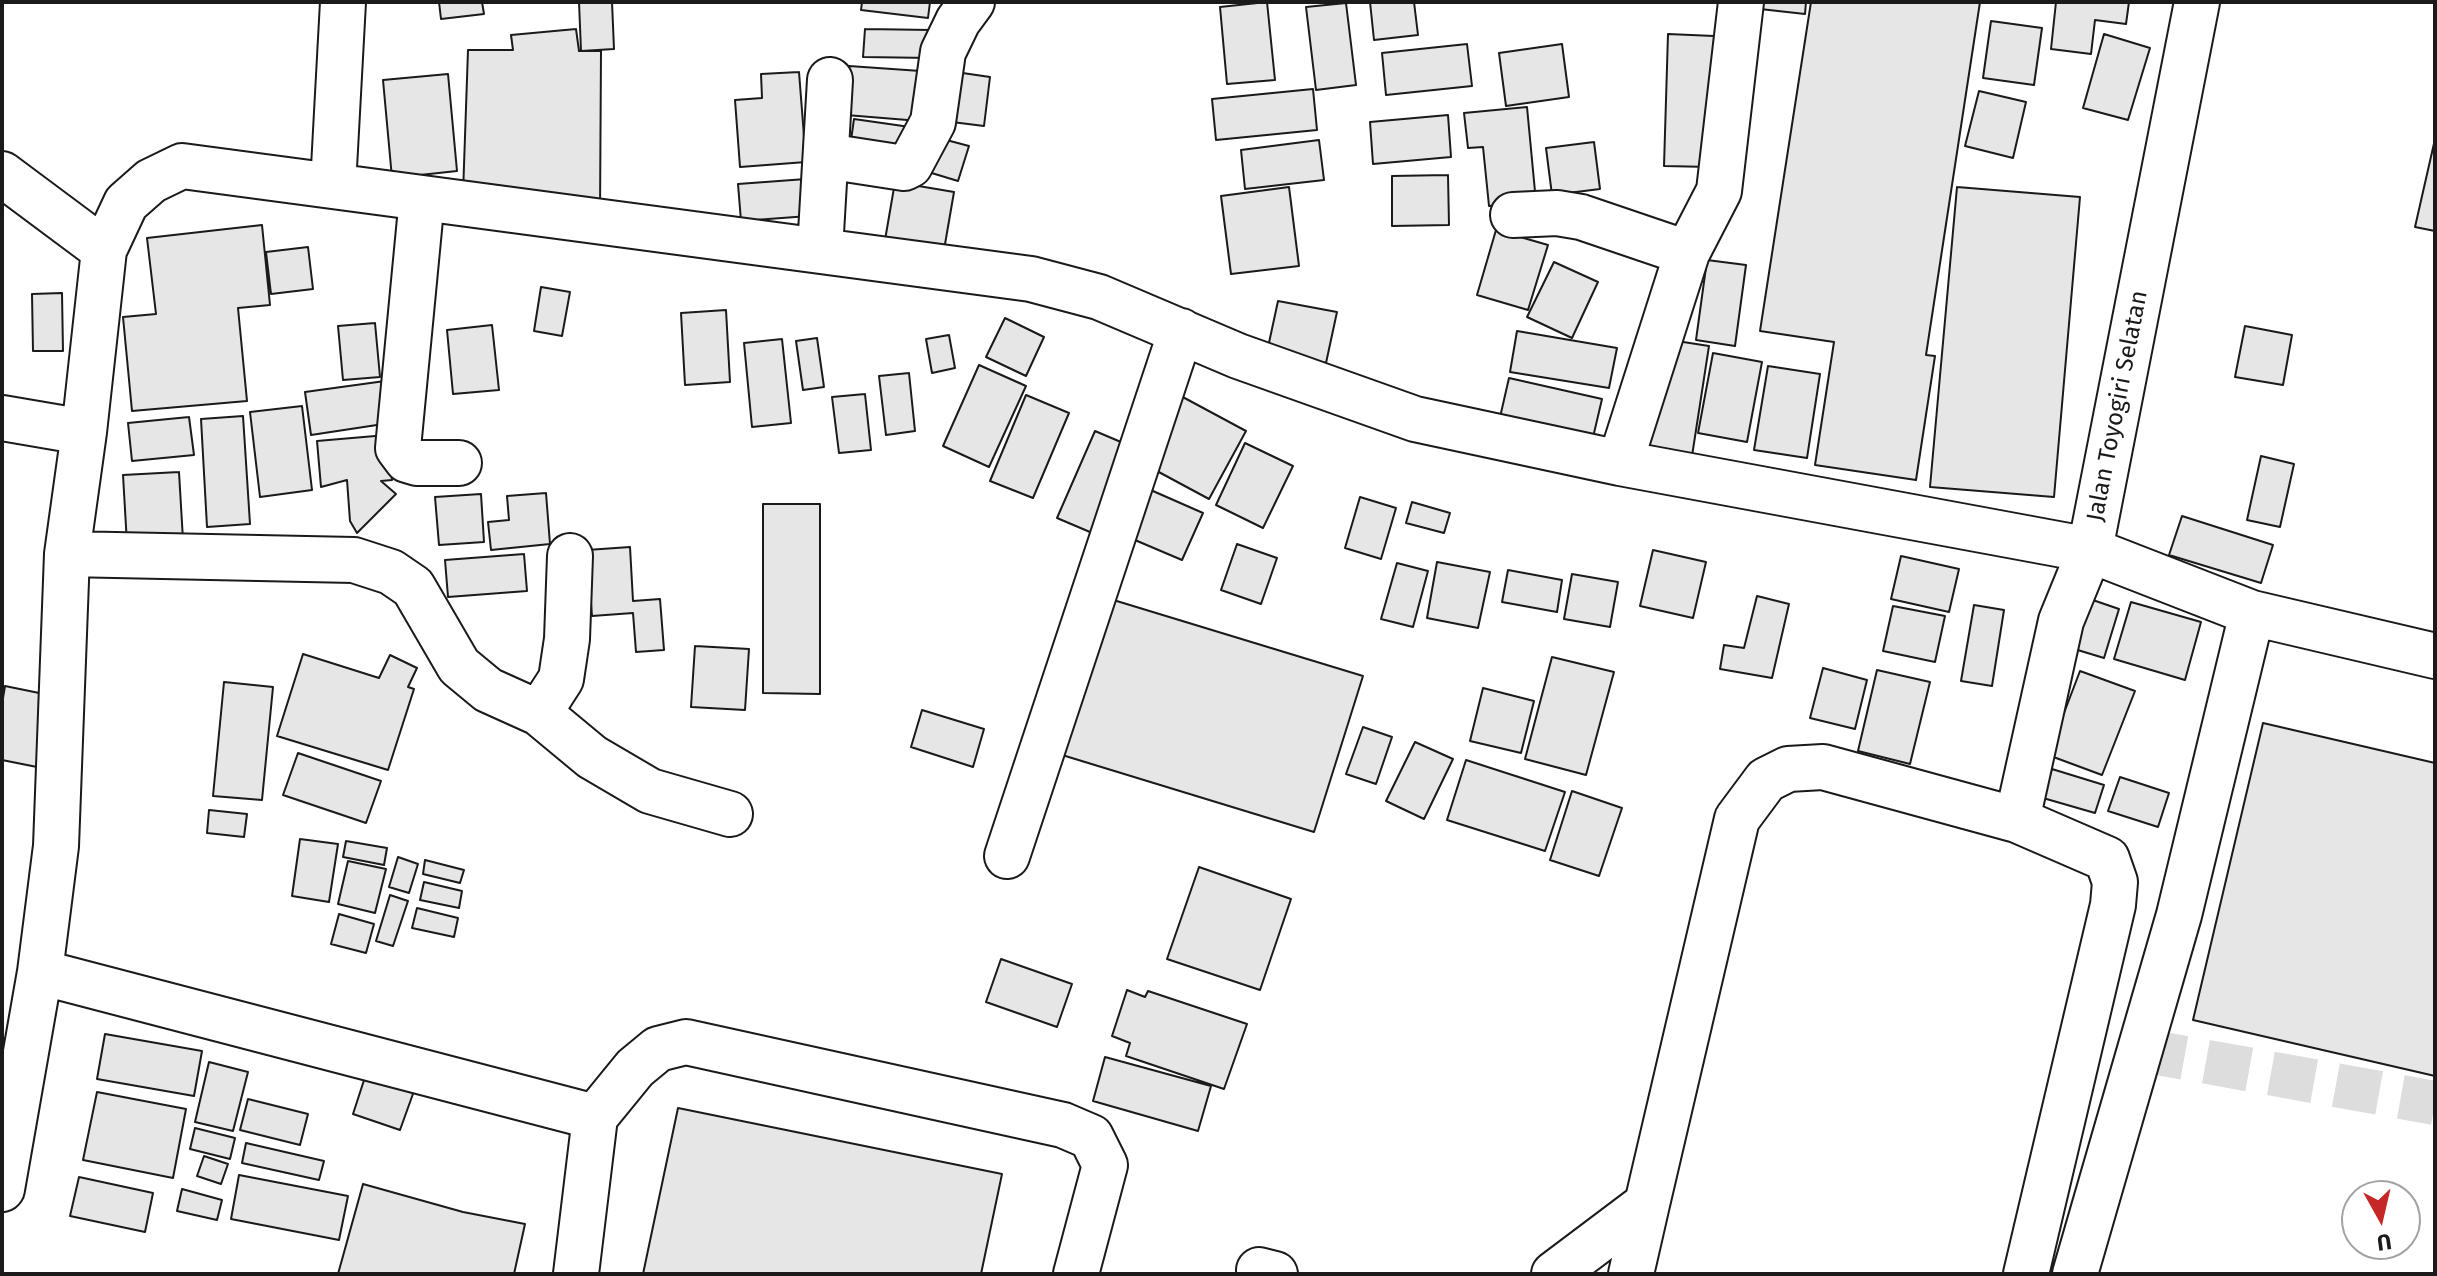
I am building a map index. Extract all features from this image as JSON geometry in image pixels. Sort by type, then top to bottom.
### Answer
[{"type":"street","points":[[333,186],[343,2]]},
{"type":"street","points":[[826,156],[904,168],[910,165],[933,122],[943,52],[958,21],[972,2]]},
{"type":"street","points":[[1620,463],[1687,253],[1719,191],[1741,2]]},
{"type":"street","name":"Jalan Toyogiri Selatan","points":[[2197,2],[2090,550],[2252,613],[2435,656]]},
{"type":"street","points":[[820,250],[830,80]]},
{"type":"street","points":[[2,1189],[7,1130],[40,972],[56,846],[67,554],[104,250],[126,203],[151,181],[182,166],[1031,279],[1099,297],[1238,356],[1415,419],[1620,463],[2090,550],[2061,621],[2017,820]]},
{"type":"street","points":[[2,174],[104,250]]},
{"type":"street","points":[[422,198],[398,448],[407,460],[417,463],[459,463]]},
{"type":"street","points":[[1513,215],[1557,213],[1581,217],[1687,253]]},
{"type":"street","points":[[1007,856],[1181,331]]},
{"type":"street","points":[[2,418],[84,432]]},
{"type":"street","points":[[67,554],[354,560],[391,572],[413,587],[459,666],[488,690],[539,713],[592,757],[650,791],[730,814]]},
{"type":"street","points":[[539,713],[561,679],[567,639],[570,556]]},
{"type":"street","points":[[2075,1274],[2179,915],[2252,613]]},
{"type":"street","points":[[1631,1274],[1737,819],[1766,780],[1788,769],[1823,767],[2017,820],[2107,859],[2115,882],[2113,905],[2026,1274]]},
{"type":"street","points":[[40,972],[595,1117]]},
{"type":"street","points":[[576,1274],[595,1117],[635,1068],[658,1049],[686,1042],[1063,1125],[1091,1137],[1105,1165],[1076,1274]]},
{"type":"street","points":[[1554,1274],[1647,1204]]},
{"type":"building","points":[[439,2],[482,2],[484,14],[441,19]]},
{"type":"building","points":[[579,2],[612,2],[614,49],[581,51]]},
{"type":"building","points":[[862,2],[930,2],[928,18],[861,10]]},
{"type":"building","points":[[1267,2],[1275,80],[1227,84],[1220,7]]},
{"type":"building","points":[[1370,2],[1414,2],[1418,35],[1374,40]]},
{"type":"building","points":[[1760,2],[1806,2],[1805,14],[1760,9]]},
{"type":"building","points":[[1811,2],[1980,2],[1926,355],[1935,356],[1916,480],[1815,465],[1834,342],[1760,331]]},
{"type":"building","points":[[2056,2],[2129,2],[2126,24],[2095,20],[2091,54],[2051,49]]},
{"type":"building","points":[[1346,3],[1356,85],[1316,90],[1306,7]]},
{"type":"building","points":[[1991,21],[2042,28],[2034,85],[1983,78]]},
{"type":"building","points":[[576,29],[579,51],[601,51],[600,213],[463,194],[468,50],[513,50],[511,35]]},
{"type":"building","points":[[865,29],[932,30],[932,58],[863,57]]},
{"type":"building","points":[[1668,34],[1714,36],[1711,167],[1664,166]]},
{"type":"building","points":[[2104,34],[2150,48],[2128,120],[2083,108]]},
{"type":"building","points":[[1467,44],[1472,86],[1386,95],[1382,53]]},
{"type":"building","points":[[1562,44],[1569,97],[1506,106],[1499,53]]},
{"type":"building","points":[[849,66],[935,72],[932,122],[846,115]]},
{"type":"building","points":[[942,70],[990,77],[984,126],[936,120]]},
{"type":"building","points":[[799,72],[806,162],[740,167],[735,100],[762,98],[761,74]]},
{"type":"building","points":[[448,74],[457,171],[392,178],[383,80]]},
{"type":"building","points":[[1313,89],[1317,130],[1216,140],[1212,99]]},
{"type":"building","points":[[1979,91],[2026,102],[2013,158],[1965,146]]},
{"type":"building","points":[[1527,107],[1536,202],[1489,206],[1483,147],[1468,148],[1464,113]]},
{"type":"building","points":[[1448,115],[1451,157],[1373,164],[1370,122]]},
{"type":"building","points":[[854,119],[910,127],[907,154],[850,147]]},
{"type":"building","points":[[935,137],[969,146],[958,181],[925,171]]},
{"type":"building","points":[[2435,139],[2435,231],[2415,227]]},
{"type":"building","points":[[1319,140],[1324,180],[1245,189],[1241,150]]},
{"type":"building","points":[[1594,142],[1600,189],[1552,195],[1546,148]]},
{"type":"building","points":[[1448,175],[1449,225],[1392,226],[1392,176]]},
{"type":"building","points":[[806,179],[809,216],[741,221],[738,184]]},
{"type":"building","points":[[895,182],[954,192],[944,250],[885,240]]},
{"type":"building","points":[[1289,187],[1299,266],[1231,274],[1221,196]]},
{"type":"building","points":[[1957,187],[2080,197],[2054,497],[1930,487]]},
{"type":"building","points":[[262,225],[270,305],[238,308],[247,401],[132,411],[123,317],[156,314],[147,238]]},
{"type":"building","points":[[1496,230],[1548,245],[1528,310],[1477,295]]},
{"type":"building","points":[[308,247],[313,289],[271,294],[266,252]]},
{"type":"building","points":[[1707,260],[1746,265],[1735,346],[1696,340]]},
{"type":"building","points":[[1554,262],[1598,282],[1572,338],[1527,317]]},
{"type":"building","points":[[541,287],[570,292],[562,336],[534,331]]},
{"type":"building","points":[[62,293],[63,351],[33,351],[32,294]]},
{"type":"building","points":[[1278,301],[1337,312],[1326,363],[1267,352]]},
{"type":"building","points":[[726,310],[730,382],[685,385],[681,313]]},
{"type":"building","points":[[1005,318],[1044,337],[1026,376],[986,357]]},
{"type":"building","points":[[375,323],[380,377],[343,380],[338,326]]},
{"type":"building","points":[[492,325],[499,390],[453,394],[447,330]]},
{"type":"building","points":[[2245,326],[2292,335],[2283,385],[2235,377]]},
{"type":"building","points":[[1517,331],[1617,348],[1609,388],[1510,372]]},
{"type":"building","points":[[949,335],[955,368],[932,373],[926,339]]},
{"type":"building","points":[[817,338],[824,387],[803,390],[796,341]]},
{"type":"building","points":[[782,339],[791,423],[752,427],[744,343]]},
{"type":"building","points":[[1664,339],[1709,346],[1690,469],[1645,462]]},
{"type":"building","points":[[1713,353],[1762,362],[1747,442],[1698,433]]},
{"type":"building","points":[[979,365],[1026,386],[989,467],[943,446]]},
{"type":"building","points":[[1768,366],[1820,374],[1807,458],[1754,450]]},
{"type":"building","points":[[909,373],[915,431],[886,435],[879,376]]},
{"type":"building","points":[[1509,378],[1602,399],[1591,446],[1498,426]]},
{"type":"building","points":[[385,381],[390,423],[311,435],[305,392]]},
{"type":"building","points":[[865,394],[871,450],[839,453],[832,397]]},
{"type":"building","points":[[1026,395],[1069,413],[1033,498],[990,481]]},
{"type":"building","points":[[1179,395],[1246,431],[1209,499],[1142,463]]},
{"type":"building","points":[[302,406],[312,490],[260,497],[250,412]]},
{"type":"building","points":[[243,416],[250,524],[207,527],[201,419]]},
{"type":"building","points":[[189,417],[194,455],[132,461],[128,423]]},
{"type":"building","points":[[1095,431],[1135,448],[1097,535],[1057,518]]},
{"type":"building","points":[[387,435],[392,480],[381,481],[396,494],[357,533],[350,521],[347,480],[321,487],[317,441]]},
{"type":"building","points":[[1245,443],[1293,466],[1263,528],[1216,505]]},
{"type":"building","points":[[2261,456],[2294,464],[2280,527],[2247,520]]},
{"type":"building","points":[[179,472],[183,540],[127,544],[123,475]]},
{"type":"building","points":[[1137,484],[1203,513],[1182,560],[1116,532]]},
{"type":"building","points":[[546,493],[550,544],[491,550],[488,522],[509,520],[507,496]]},
{"type":"building","points":[[481,494],[484,542],[439,545],[435,497]]},
{"type":"building","points":[[1360,497],[1396,508],[1381,559],[1345,548]]},
{"type":"building","points":[[1412,502],[1450,513],[1444,533],[1406,523]]},
{"type":"building","points":[[763,504],[820,504],[820,694],[763,693]]},
{"type":"building","points":[[2182,516],[2273,545],[2261,583],[2169,555]]},
{"type":"building","points":[[1237,544],[1277,558],[1261,604],[1221,590]]},
{"type":"building","points":[[630,547],[633,601],[660,599],[664,650],[636,652],[633,613],[592,616],[587,550]]},
{"type":"building","points":[[1653,550],[1706,562],[1693,618],[1640,606]]},
{"type":"building","points":[[524,554],[527,591],[448,597],[445,560]]},
{"type":"building","points":[[1901,556],[1959,569],[1949,612],[1891,599]]},
{"type":"building","points":[[1437,562],[1490,572],[1478,628],[1427,618]]},
{"type":"building","points":[[1397,563],[1428,571],[1413,627],[1381,619]]},
{"type":"building","points":[[1508,570],[1562,580],[1557,612],[1502,602]]},
{"type":"building","points":[[1572,574],[1618,582],[1610,627],[1564,619]]},
{"type":"building","points":[[1097,595],[1363,676],[1314,832],[1049,751]]},
{"type":"building","points":[[1757,596],[1789,604],[1772,678],[1720,669],[1724,645],[1744,648]]},
{"type":"building","points":[[2087,598],[2119,609],[2104,658],[2071,648]]},
{"type":"building","points":[[2131,602],[2201,622],[2185,680],[2114,659]]},
{"type":"building","points":[[1974,605],[2004,610],[1992,686],[1961,681]]},
{"type":"building","points":[[1893,606],[1945,616],[1935,662],[1883,651]]},
{"type":"building","points":[[695,646],[749,649],[745,710],[691,707]]},
{"type":"building","points":[[303,654],[379,678],[390,655],[417,668],[408,687],[414,689],[388,770],[277,736]]},
{"type":"building","points":[[1552,657],[1614,672],[1586,775],[1525,759]]},
{"type":"building","points":[[1823,668],[1867,680],[1855,729],[1810,718]]},
{"type":"building","points":[[1877,670],[1930,682],[1910,764],[1858,751]]},
{"type":"building","points":[[2080,671],[2135,691],[2102,775],[2048,755]]},
{"type":"building","points":[[224,682],[273,687],[262,800],[213,796]]},
{"type":"building","points":[[5,686],[49,695],[37,767],[2,760]]},
{"type":"building","points":[[1483,688],[1534,701],[1521,753],[1470,741]]},
{"type":"building","points":[[922,710],[984,729],[973,767],[911,747]]},
{"type":"building","points":[[2263,723],[2435,763],[2435,1076],[2193,1020]]},
{"type":"building","points":[[1363,727],[1392,737],[1376,784],[1346,774]]},
{"type":"building","points":[[1415,742],[1453,759],[1424,819],[1386,801]]},
{"type":"building","points":[[298,753],[381,781],[366,823],[283,795]]},
{"type":"building","points":[[1466,760],[1565,792],[1545,851],[1447,820]]},
{"type":"building","points":[[2052,769],[2104,785],[2095,813],[2043,798]]},
{"type":"building","points":[[2120,777],[2169,793],[2158,827],[2108,811]]},
{"type":"building","points":[[1572,791],[1622,808],[1599,876],[1550,860]]},
{"type":"building","points":[[209,810],[247,814],[244,837],[207,833]]},
{"type":"building","points":[[300,839],[338,844],[329,902],[292,896]]},
{"type":"building","points":[[346,841],[387,848],[384,865],[343,857]]},
{"type":"building","points":[[398,857],[418,864],[409,893],[389,887]]},
{"type":"building","points":[[425,860],[464,870],[460,883],[423,874]]},
{"type":"building","points":[[348,861],[386,869],[375,913],[338,904]]},
{"type":"building","points":[[1199,867],[1291,899],[1260,990],[1167,959]]},
{"type":"building","points":[[424,882],[462,891],[459,908],[420,900]]},
{"type":"building","points":[[390,895],[408,901],[393,946],[376,941]]},
{"type":"building","points":[[417,908],[458,918],[454,937],[412,928]]},
{"type":"building","points":[[339,914],[374,924],[366,953],[331,944]]},
{"type":"building","points":[[1001,959],[1072,984],[1057,1027],[986,1002]]},
{"type":"building","points":[[1127,990],[1145,997],[1148,991],[1247,1024],[1224,1089],[1126,1056],[1130,1043],[1112,1036]]},
{"type":"building","points":[[105,1034],[202,1051],[194,1096],[97,1079]]},
{"type":"building","points":[[1105,1057],[1211,1086],[1198,1131],[1093,1101]]},
{"type":"building","points":[[209,1062],[248,1072],[233,1131],[195,1122]]},
{"type":"building","points":[[366,1074],[414,1091],[400,1130],[353,1114]]},
{"type":"building","points":[[97,1092],[186,1109],[173,1178],[83,1160]]},
{"type":"building","points":[[248,1099],[308,1114],[300,1145],[240,1130]]},
{"type":"building","points":[[678,1108],[1002,1174],[981,1274],[643,1274]]},
{"type":"building","points":[[195,1128],[235,1138],[230,1159],[190,1149]]},
{"type":"building","points":[[246,1143],[324,1161],[319,1180],[242,1163]]},
{"type":"building","points":[[204,1156],[228,1164],[221,1184],[197,1176]]},
{"type":"building","points":[[239,1175],[348,1196],[339,1240],[231,1219]]},
{"type":"building","points":[[79,1177],[153,1193],[145,1232],[70,1216]]},
{"type":"building","points":[[363,1184],[463,1212],[525,1224],[514,1274],[338,1274]]},
{"type":"building","points":[[182,1189],[222,1200],[217,1220],[177,1211]]},
{"type":"tunnel","points":[[2141,1050],[2435,1103]]}]
